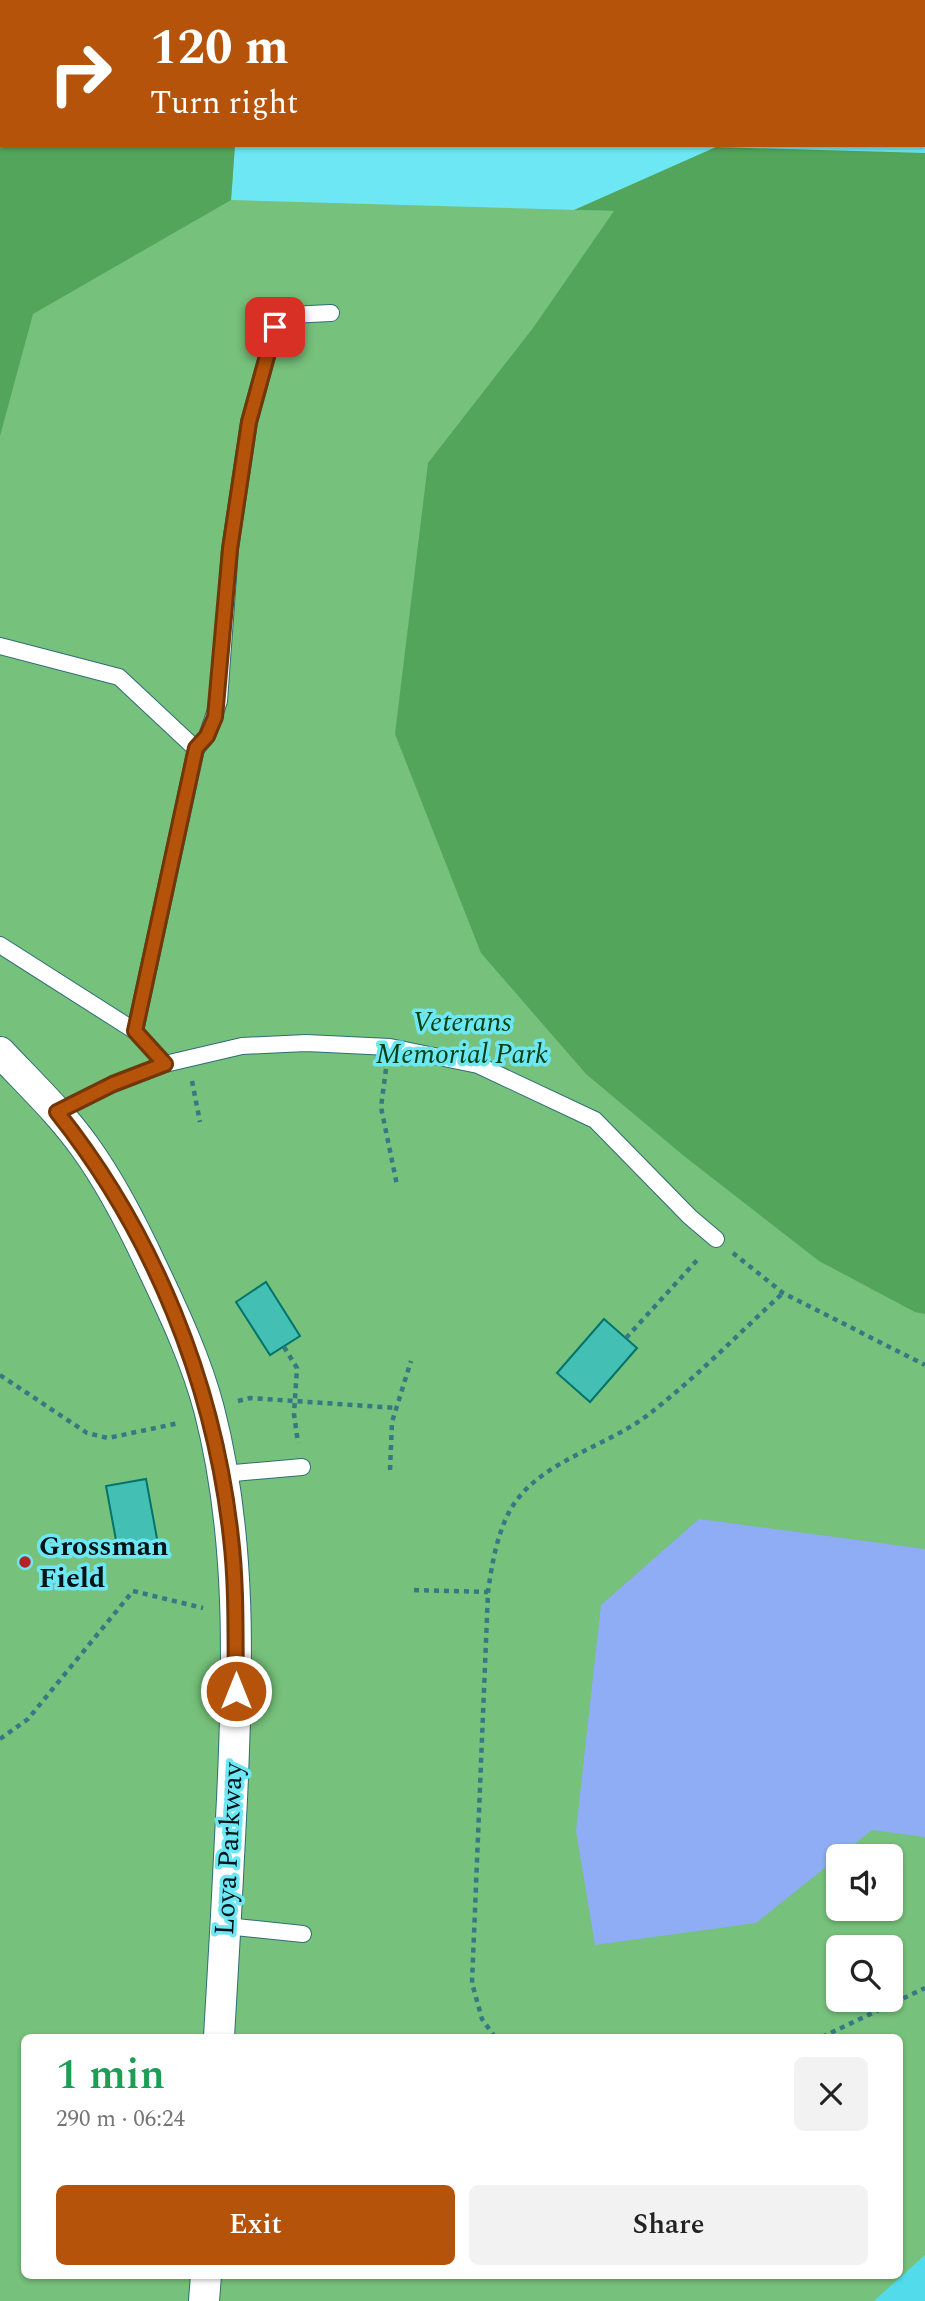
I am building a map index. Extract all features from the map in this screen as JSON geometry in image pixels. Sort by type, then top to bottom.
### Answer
[{"type":"street","name":"Loya Parkway","points":[[0,1052],[57,1112],[86,1148],[136,1231],[173,1311],[209,1409],[223,1474],[232,1540],[235,1609],[236,1719],[219,2034]]},
{"type":"street","points":[[204,2301],[206,2279]]},
{"type":"lane","points":[[135,1031],[196,748],[207,736],[219,701],[230,549],[249,422],[275,327],[289,315],[331,313]]},
{"type":"lane","points":[[0,646],[118,677],[196,748]]},
{"type":"lane","points":[[0,945],[135,1031],[165,1064]]},
{"type":"lane","points":[[57,1112],[113,1084],[165,1064],[242,1046],[306,1043],[390,1047],[478,1065],[595,1119],[690,1217],[716,1239]]},
{"type":"lane","points":[[223,1474],[302,1466]]},
{"type":"lane","points":[[226,1926],[303,1934]]},
{"type":"path","points":[[383,1097],[381,1107],[397,1185]]},
{"type":"path","points":[[196,1103],[201,1122]]},
{"type":"path","points":[[626,1338],[716,1239],[783,1293],[925,1365]]},
{"type":"path","points":[[493,2034],[482,2020],[472,1983],[488,1592],[492,1560],[516,1502],[544,1474],[648,1415],[783,1293]]},
{"type":"path","points":[[284,1346],[297,1368],[294,1415]]},
{"type":"path","points":[[390,1470],[393,1422],[411,1361]]},
{"type":"path","points":[[0,1375],[87,1433],[108,1438],[176,1426],[187,1415]]},
{"type":"path","points":[[230,1402],[250,1398],[397,1408]]},
{"type":"path","points":[[414,1590],[488,1592]]},
{"type":"path","points":[[0,1739],[28,1719],[133,1591],[201,1608],[235,1609]]},
{"type":"path","points":[[828,2034],[925,1988]]},
{"type":"shaded area","points":[[699,1519],[925,1549],[925,1837],[872,1830],[855,1844],[826,1844],[826,1867],[756,1923],[595,1945],[576,1831],[601,1605]]},
{"type":"shaded area","points":[[925,2255],[925,2301],[874,2301],[898,2279],[903,2279],[903,2275]]},
{"type":"green space","name":"Veterans Memorial Park","points":[[0,147],[235,147],[231,200],[925,220],[925,2255],[903,2275],[903,2034],[21,2034],[21,2279],[898,2279],[874,2301],[0,2301]]},
{"type":"green space","points":[[0,147],[235,147],[231,200],[33,314],[0,436]]},
{"type":"green space","points":[[716,147],[925,153],[925,1314],[915,1312],[819,1261],[684,1156],[586,1074],[481,953],[395,734],[428,463],[533,328],[614,211],[574,210]]},
{"type":"building","points":[[266,1282],[300,1336],[270,1355],[236,1302]]},
{"type":"building","points":[[604,1319],[637,1348],[590,1402],[557,1373]]},
{"type":"building","points":[[146,1479],[158,1544],[118,1551],[106,1486]]},
{"type":"place","name":"Grossman Field","points":[[25,1562]]},
{"type":"route","points":[[236,1691],[232,1540],[223,1474],[209,1409],[197,1370],[136,1231],[86,1148],[57,1112],[113,1084],[165,1064],[135,1031],[196,748],[207,736],[219,701],[230,549],[249,422],[275,327]]}]
